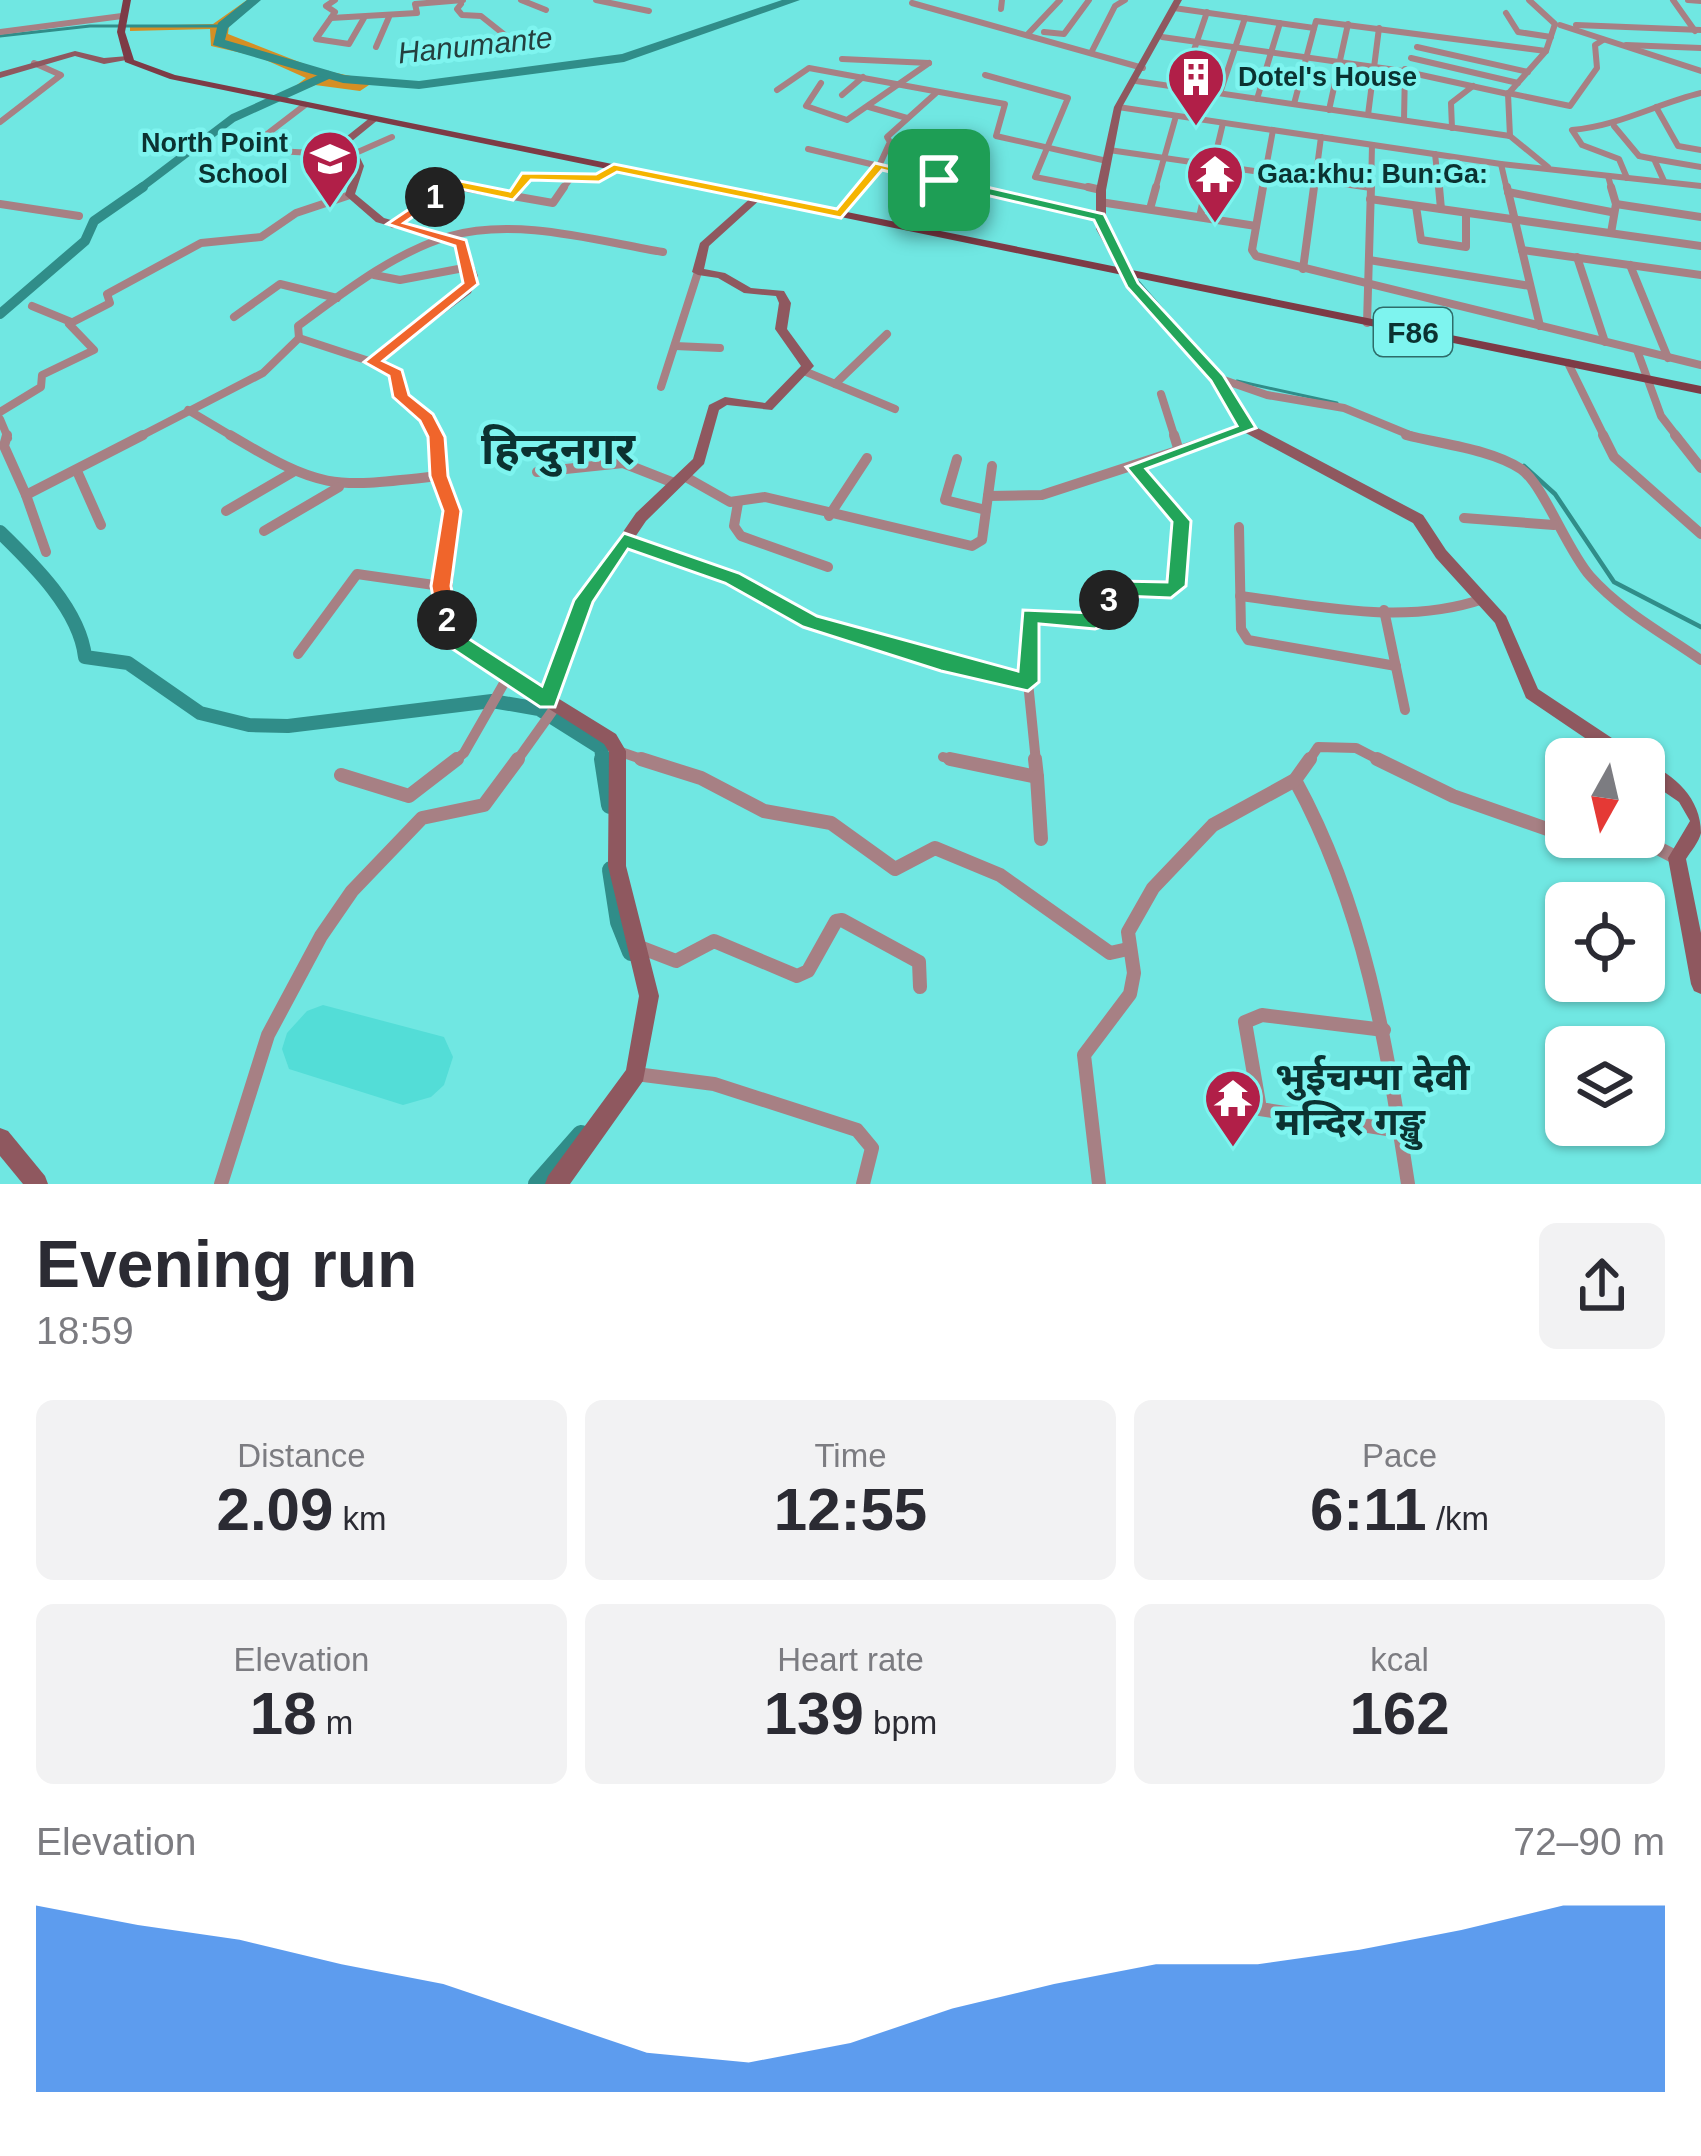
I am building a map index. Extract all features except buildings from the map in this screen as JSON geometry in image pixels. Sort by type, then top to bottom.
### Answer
[{"type":"main road","points":[[0,75],[75,53],[104,61],[128,59],[121,24],[127,0]]},
{"type":"main road","points":[[1174,2],[1162,37],[1118,107],[1108,156],[1099,217],[1126,273],[1218,378],[1247,428],[1295,458],[1410,512],[1507,632],[1532,693],[1599,738]]},
{"type":"main road","name":"F86","points":[[128,59],[160,74],[305,105],[1701,390]]},
{"type":"main road","points":[[374,119],[347,139],[357,154],[359,170],[350,195],[393,224],[461,243],[469,267],[467,291],[372,362],[396,373],[401,397],[431,423],[439,476],[452,511],[441,586],[443,606],[458,643],[502,686],[610,739],[618,751],[617,866],[649,996],[637,1074],[556,1184]]},
{"type":"main road","points":[[841,214],[879,166],[1099,217]]},
{"type":"main road","points":[[550,710],[584,600],[624,540],[705,450],[706,424],[717,404],[768,407],[808,362],[781,329],[785,303],[780,293],[741,289],[731,279],[698,272],[704,245],[758,197]]},
{"type":"main road","points":[[1665,784],[1684,797],[1701,821],[1677,858],[1701,984]]},
{"type":"main road","points":[[0,1139],[38,1184]]},
{"type":"street","points":[[335,0],[326,6],[334,13],[316,39],[349,44],[364,18]]},
{"type":"street","points":[[521,0],[546,10]]},
{"type":"street","points":[[596,0],[649,11]]},
{"type":"street","points":[[1031,33],[1060,0]]},
{"type":"street","points":[[1031,33],[1064,34],[1089,0]]},
{"type":"street","points":[[1090,52],[1095,53],[1115,6],[1125,0]]},
{"type":"street","points":[[1529,0],[1557,24],[1701,70]]},
{"type":"street","points":[[1673,0],[1698,30]]},
{"type":"street","points":[[1688,0],[1701,1]]},
{"type":"street","points":[[331,18],[388,17],[417,13],[416,4],[462,2]]},
{"type":"street","points":[[462,2],[457,9],[462,15],[481,16],[516,44]]},
{"type":"street","points":[[1174,2],[1280,23],[1348,24],[1546,51]]},
{"type":"street","points":[[911,3],[1143,68]]},
{"type":"street","points":[[1181,88],[1207,12]]},
{"type":"street","points":[[1506,13],[1518,32],[1551,38]]},
{"type":"street","points":[[376,47],[388,17]]},
{"type":"street","points":[[1201,217],[1213,165],[1219,96],[1245,18]]},
{"type":"street","points":[[1257,99],[1280,23]]},
{"type":"street","points":[[0,32],[121,24]]},
{"type":"street","points":[[1294,104],[1315,24]]},
{"type":"street","points":[[1329,110],[1348,24]]},
{"type":"street","points":[[1557,24],[1698,30]]},
{"type":"street","points":[[1510,136],[1508,94],[1546,51],[1557,24]]},
{"type":"street","points":[[1368,115],[1379,28]]},
{"type":"street","points":[[1404,120],[1403,71],[1424,34]]},
{"type":"street","points":[[1162,37],[1403,71],[1570,106],[1597,68],[1594,45],[1603,40]]},
{"type":"street","points":[[1617,44],[1701,48]]},
{"type":"street","points":[[859,45],[859,59]]},
{"type":"street","points":[[1417,46],[1528,72]]},
{"type":"street","points":[[1411,58],[1518,83]]},
{"type":"street","points":[[821,83],[806,106],[847,120],[929,63],[842,59]]},
{"type":"street","points":[[0,122],[61,75],[34,63]]},
{"type":"street","points":[[777,90],[803,68],[863,77],[1005,104],[996,136],[1049,149],[1163,158],[1371,188]]},
{"type":"street","points":[[985,75],[1068,98],[1035,177],[1150,209],[1256,226]]},
{"type":"street","points":[[842,94],[863,77]]},
{"type":"street","points":[[1136,81],[1510,136],[1551,169]]},
{"type":"street","points":[[1460,147],[1450,104],[1473,86]]},
{"type":"street","points":[[808,149],[879,166],[890,142],[887,137],[936,93]]},
{"type":"street","points":[[1627,178],[1619,159],[1582,146],[1572,130],[1614,126],[1701,93]]},
{"type":"street","points":[[246,150],[305,105]]},
{"type":"street","points":[[868,107],[907,118]]},
{"type":"street","points":[[1118,107],[1502,164],[1701,186]]},
{"type":"street","points":[[1656,107],[1678,146],[1701,150]]},
{"type":"street","points":[[1150,209],[1176,116]]},
{"type":"street","points":[[1614,126],[1639,156],[1701,167]]},
{"type":"street","points":[[1273,130],[1256,226],[1256,256],[1701,365]]},
{"type":"street","points":[[276,151],[357,154],[392,137]]},
{"type":"street","points":[[1303,269],[1321,137]]},
{"type":"street","points":[[1367,323],[1372,145]]},
{"type":"street","points":[[1435,154],[1442,209]]},
{"type":"street","points":[[1654,159],[1664,182]]},
{"type":"street","points":[[1502,164],[1540,326]]},
{"type":"street","points":[[513,196],[527,176],[602,178],[614,168]]},
{"type":"street","points":[[1608,176],[1611,233]]},
{"type":"street","points":[[393,224],[453,186],[557,202],[571,178]]},
{"type":"street","points":[[1508,192],[1701,217]]},
{"type":"street","points":[[71,322],[107,306],[111,301],[107,294],[201,243],[261,237],[296,213],[350,195]]},
{"type":"street","points":[[1370,199],[1701,246]]},
{"type":"street","points":[[0,204],[79,216]]},
{"type":"street","points":[[1416,206],[1421,240],[1466,248],[1466,213]]},
{"type":"street","points":[[299,338],[298,326],[337,298],[450,237],[509,232],[663,251]]},
{"type":"street","points":[[1522,250],[1697,274],[1701,290]]},
{"type":"street","points":[[1577,257],[1605,342]]},
{"type":"street","points":[[1369,260],[1530,286]]},
{"type":"street","points":[[1630,265],[1668,358]]},
{"type":"street","points":[[374,274],[400,280],[469,267]]},
{"type":"street","points":[[661,387],[661,372],[675,346],[698,272]]},
{"type":"street","points":[[235,317],[280,284],[337,298]]},
{"type":"street","points":[[32,307],[71,322],[94,350],[44,374],[38,389],[0,416],[8,437],[4,446],[14,461],[46,552]]},
{"type":"street","points":[[835,384],[886,334]]},
{"type":"street","points":[[299,338],[372,362]]},
{"type":"street","points":[[26,495],[263,373],[299,338]]},
{"type":"street","points":[[675,346],[720,348]]},
{"type":"street","points":[[1637,350],[1644,378],[1661,405],[1661,416],[1701,469]]},
{"type":"street","points":[[1568,363],[1614,457],[1701,534]]},
{"type":"street","points":[[804,371],[895,409]]},
{"type":"street","points":[[1218,378],[1267,395],[1344,408],[1392,431],[1504,459],[1533,478],[1573,556],[1617,602],[1701,660]]},
{"type":"street","points":[[1161,394],[1179,451]]},
{"type":"street","points":[[188,410],[293,472],[340,487]]},
{"type":"street","points":[[988,496],[1042,495],[1247,428]]},
{"type":"street","points":[[829,516],[867,458]]},
{"type":"street","points":[[957,459],[946,503],[986,510]]},
{"type":"street","points":[[0,467],[14,461]]},
{"type":"street","points":[[537,472],[623,464],[738,503],[765,496],[829,516],[972,546],[982,540],[992,466]]},
{"type":"street","points":[[1041,838],[1028,682],[1030,615],[1095,621],[1106,613],[1112,590],[1164,593],[1176,586],[1181,521],[1134,467]]},
{"type":"street","points":[[77,470],[101,525]]},
{"type":"street","points":[[226,512],[293,472]]},
{"type":"street","points":[[264,531],[340,487],[439,476]]},
{"type":"street","points":[[738,503],[734,526],[740,536],[828,567]]},
{"type":"street","points":[[1464,518],[1554,525]]},
{"type":"street","points":[[1239,527],[1241,629],[1259,646],[1396,666]]},
{"type":"street","points":[[624,540],[732,578],[810,621],[941,663],[1028,682]]},
{"type":"street","points":[[298,654],[357,574],[441,586]]},
{"type":"street","points":[[1240,596],[1384,610],[1443,609],[1483,598]]},
{"type":"street","points":[[1384,610],[1405,710]]},
{"type":"street","points":[[341,775],[409,796],[464,753],[502,686]]},
{"type":"street","points":[[221,1184],[242,1100],[323,932],[424,816],[484,806],[550,710]]},
{"type":"street","points":[[1099,1184],[1084,1055],[1130,994],[1134,973],[1128,932],[1153,888],[1213,825],[1294,780],[1318,746],[1331,743],[1356,748],[1453,796],[1494,806],[1545,830]]},
{"type":"street","points":[[618,751],[701,778],[764,811],[831,823],[895,869],[935,848],[956,855],[1033,896],[1110,952],[1128,949]]},
{"type":"street","points":[[943,757],[1037,777]]},
{"type":"street","points":[[1294,780],[1328,833],[1372,954],[1408,1184]]},
{"type":"street","points":[[1665,852],[1677,858]]},
{"type":"street","points":[[637,946],[676,961],[714,941],[796,976],[808,971],[836,920],[842,920],[919,962],[920,987]]},
{"type":"street","points":[[1384,1030],[1262,1015],[1245,1022],[1260,1109],[1400,1131]]},
{"type":"street","points":[[637,1074],[714,1084],[857,1130],[872,1148],[863,1184]]},
{"type":"shaded area","points":[[247,0],[260,0],[229,25],[228,34],[317,69],[375,81],[360,91],[315,85],[300,91],[293,88],[306,78],[259,57],[211,46],[210,29],[130,31],[130,26],[213,24]]},
{"type":"shaded area","points":[[323,1005],[444,1037],[453,1057],[444,1085],[431,1097],[403,1105],[289,1069],[282,1049],[287,1033],[307,1011]]},
{"type":"waterway","name":"Hanumante","points":[[255,0],[222,26],[218,42],[343,79],[419,85],[624,58],[794,0]]},
{"type":"waterway","points":[[0,36],[90,26],[222,26]]},
{"type":"waterway","points":[[138,190],[233,118],[328,75]]},
{"type":"waterway","points":[[0,314],[85,241],[94,221],[143,187]]},
{"type":"waterway","points":[[1134,277],[1162,309]]},
{"type":"waterway","points":[[1237,381],[1337,403]]},
{"type":"waterway","points":[[1524,466],[1555,494],[1614,582],[1701,627]]},
{"type":"waterway","points":[[0,532],[65,605],[85,657],[128,663],[200,713],[249,725],[288,726],[492,701],[539,709],[601,748],[603,762]]},
{"type":"waterway","points":[[603,759],[610,805]]},
{"type":"waterway","points":[[611,870],[619,922],[631,952]]},
{"type":"waterway","points":[[537,1184],[581,1134]]},
{"type":"place","name":"Dotel's House","points":[[1196,128]]},
{"type":"place","name":"North Point School","points":[[330,210]]},
{"type":"place","name":"Gaa:khu: Bun:Ga:","points":[[1215,225]]},
{"type":"place","name":"भुईचम्पा देवी मन्दिर गङ्खु","points":[[1233,1149]]},
{"type":"district","name":"हिन्दुनगर","points":[[558,448]]},
{"type":"route","points":[[879,166],[939,180],[1099,217],[1103,235],[1132,284],[1218,378],[1247,428],[1134,467],[1181,521],[1176,586],[1164,593],[1112,590],[1106,613],[1095,621],[1030,615],[1028,682],[941,663],[810,621],[732,578],[624,540],[584,600],[563,669],[547,700],[458,643],[443,606],[441,586],[452,511],[439,476],[436,437],[422,412],[401,397],[396,373],[372,362],[467,291],[472,276],[461,243],[393,224],[453,186],[513,196],[527,176],[599,178],[614,168],[841,214],[879,166]]}]
